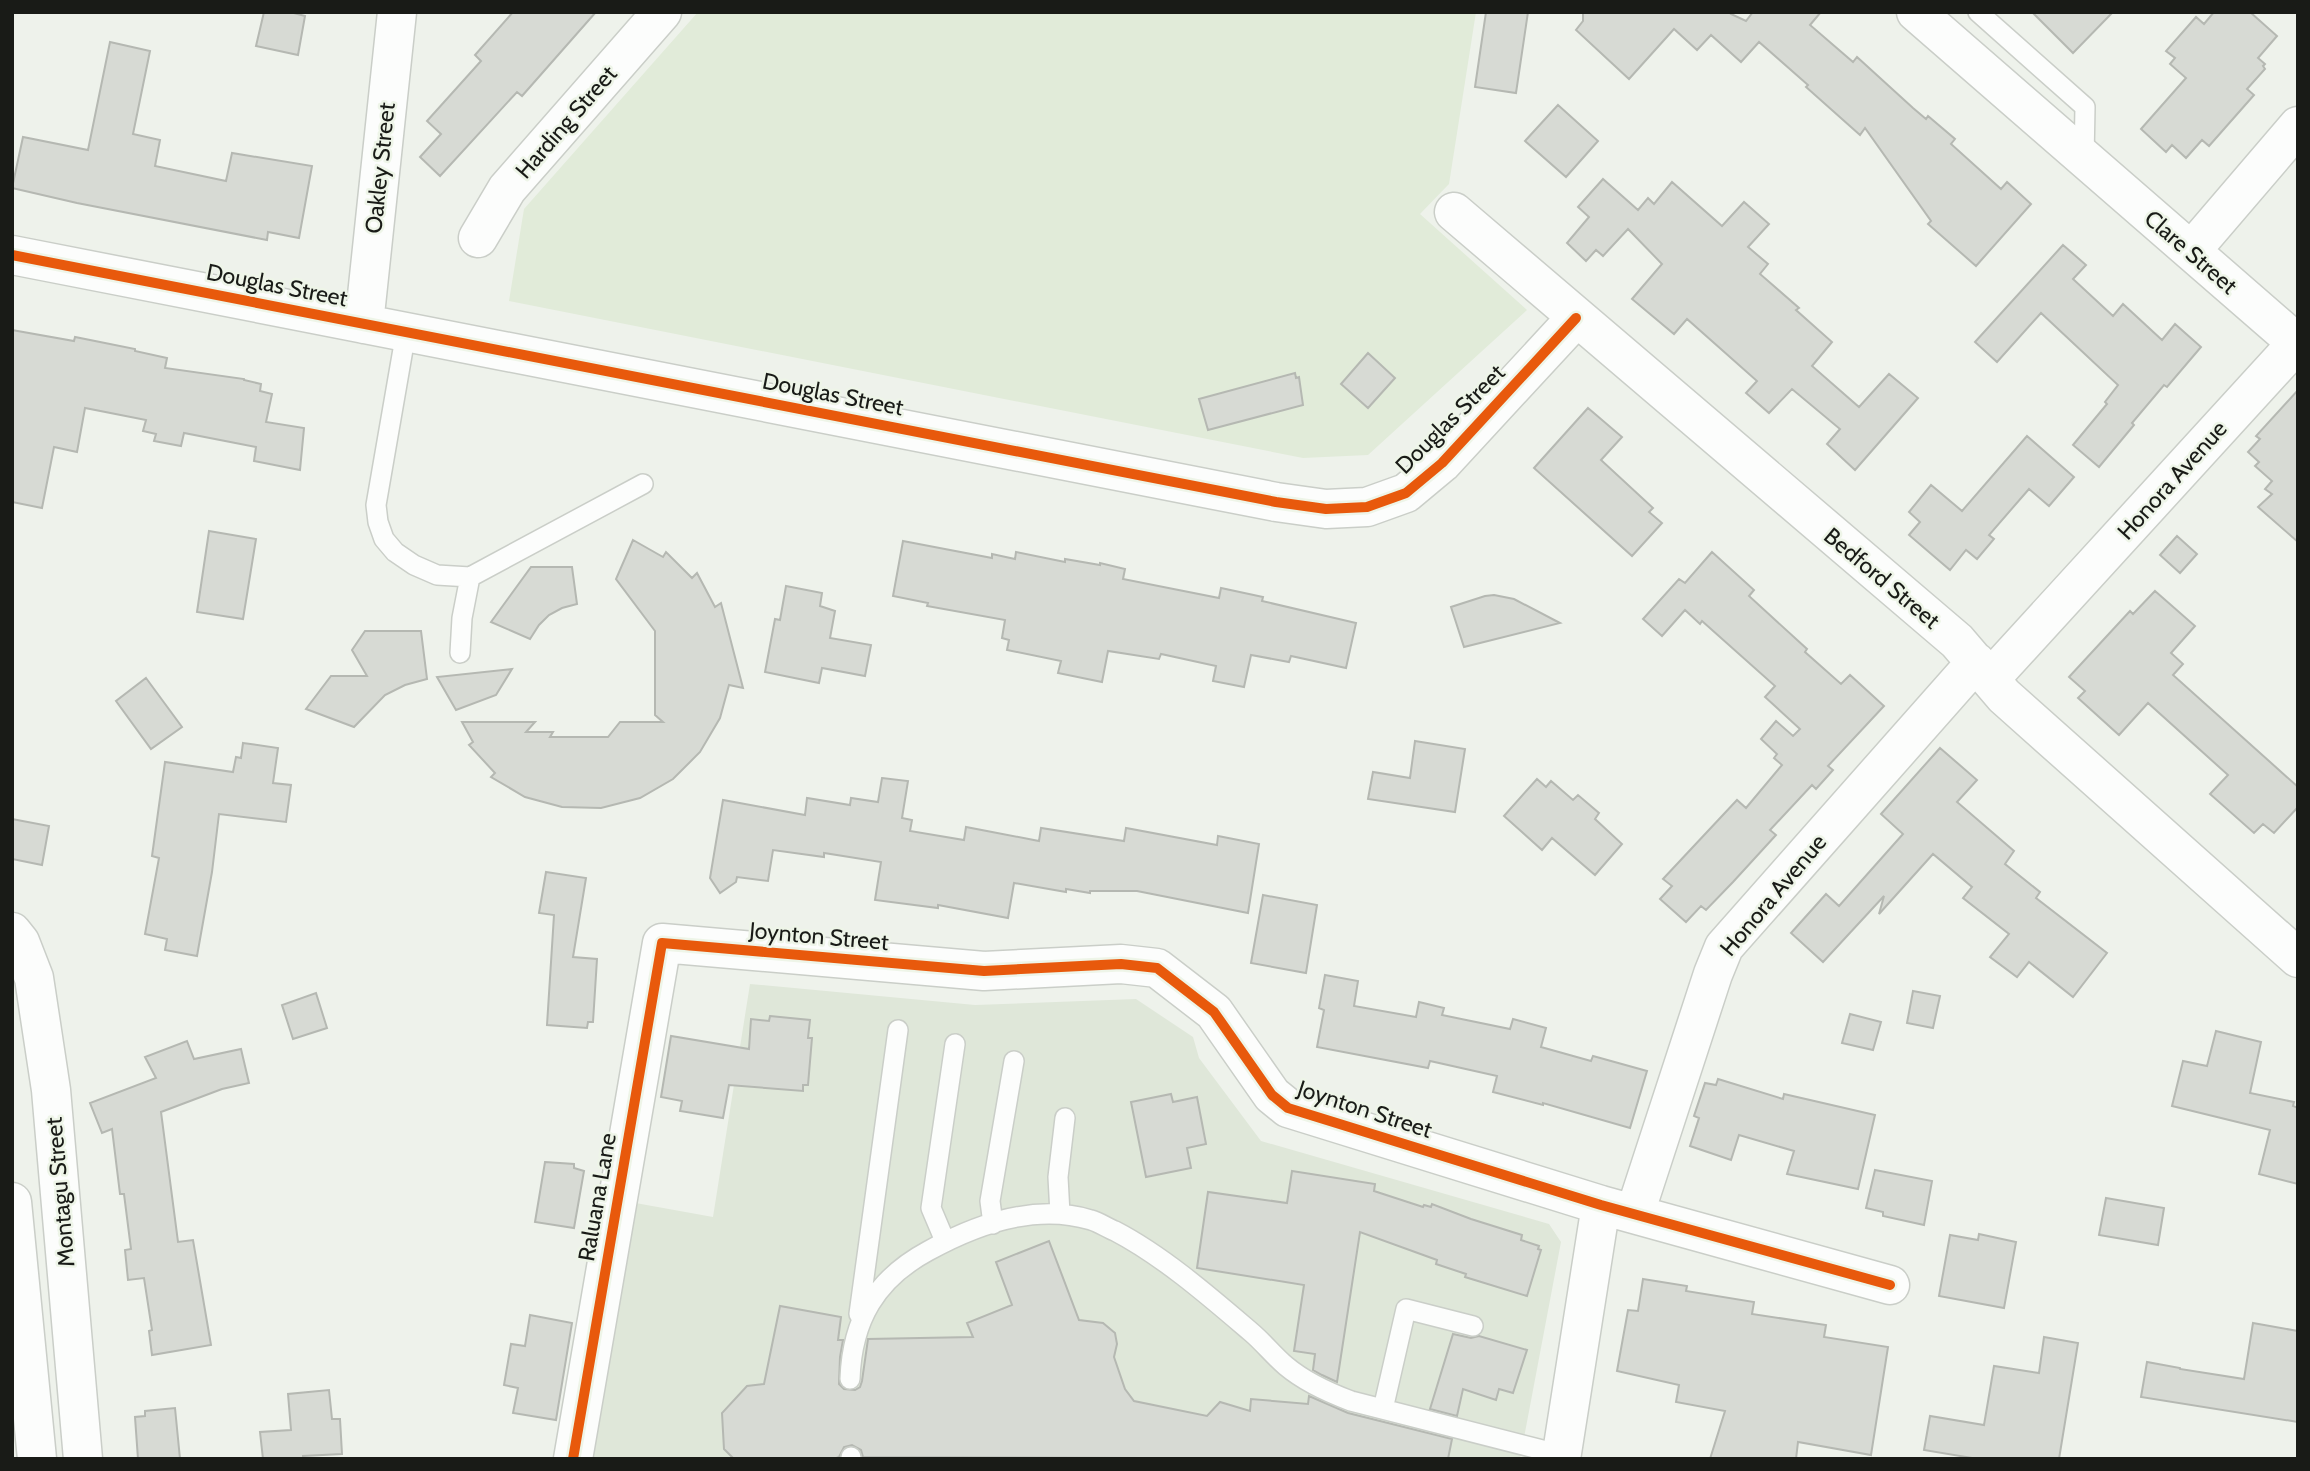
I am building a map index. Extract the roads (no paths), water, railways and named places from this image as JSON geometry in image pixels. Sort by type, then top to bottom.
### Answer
[{"type":"street","name":"Oakley Street","points":[[364,324],[397,12]]},
{"type":"street","name":"Harding Street","points":[[478,238],[507,189],[662,12]]},
{"type":"street","name":"Clare Street","points":[[1916,12],[2297,344]]},
{"type":"street","points":[[2191,251],[2298,126]]},
{"type":"street","name":"Bedford Street","points":[[1454,212],[1947,632],[2004,696],[2298,958]]},
{"type":"street","name":"Douglas Street","points":[[12,255],[1276,502],[1326,509],[1367,507],[1406,493],[1442,463],[1576,318]]},
{"type":"street","name":"Honora Avenue","points":[[1562,1457],[1618,1209],[1724,947],[1983,670],[2297,344]]},
{"type":"street","name":"Montagu Street","points":[[12,932],[20,942],[34,978],[51,1090],[83,1459]]},
{"type":"street","name":"Joynton Street","points":[[662,943],[984,971],[1121,964],[1157,968],[1214,1012],[1272,1095],[1288,1108],[1618,1209],[1890,1285]]},
{"type":"street","name":"Raluana Lane","points":[[573,1459],[662,943]]},
{"type":"street","name":"Montagu Street","points":[[12,1202],[22,1398],[37,1459]]},
{"type":"lane","points":[[1978,12],[2085,107],[2084,161]]},
{"type":"lane","points":[[405,332],[376,505],[384,538],[395,552],[414,565],[437,575],[470,577],[643,484]]},
{"type":"lane","points":[[460,653],[462,618],[470,577]]},
{"type":"lane","points":[[850,1379],[898,1030]]},
{"type":"lane","points":[[945,1241],[931,1208],[955,1044]]},
{"type":"lane","points":[[993,1224],[990,1201],[1014,1061]]},
{"type":"lane","points":[[1060,1214],[1058,1177],[1065,1118]]},
{"type":"lane","points":[[857,1329],[874,1295],[907,1262],[957,1235],[1028,1214],[1060,1214],[1092,1220],[1137,1243],[1253,1333],[1286,1366],[1322,1390],[1562,1457]]},
{"type":"lane","points":[[1383,1409],[1406,1309],[1473,1326]]}]
